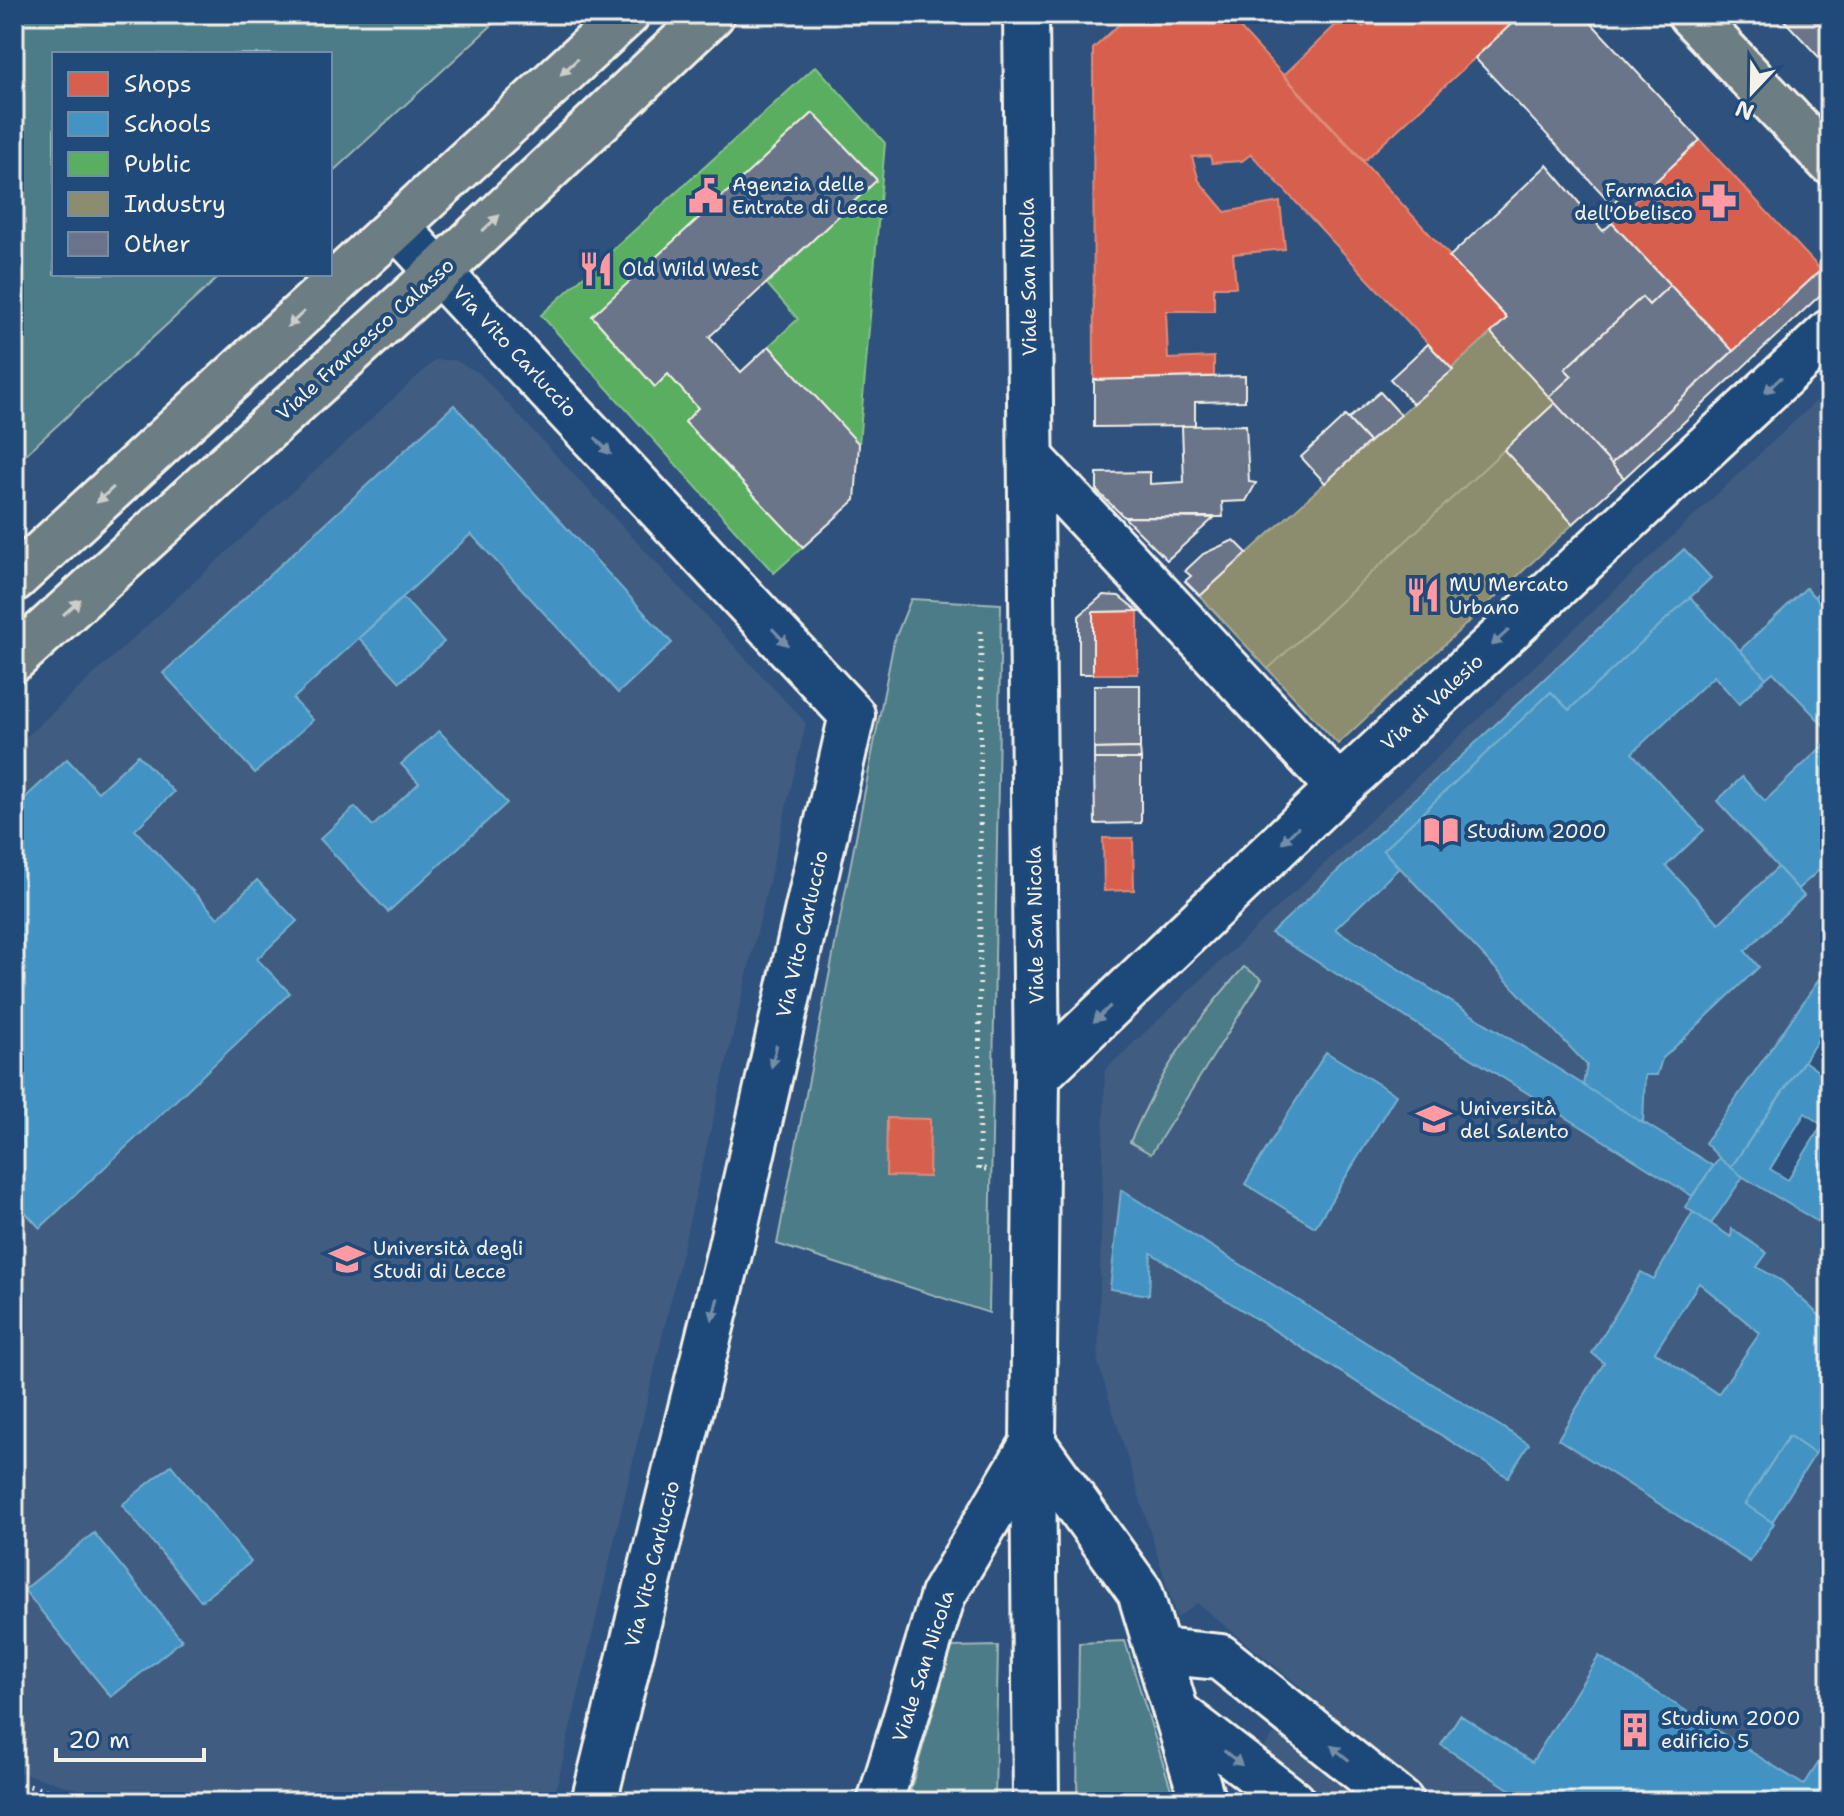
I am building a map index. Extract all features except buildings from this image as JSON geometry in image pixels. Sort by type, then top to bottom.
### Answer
[{"type":"main road","points":[[14,579],[627,14]]},
{"type":"main road","name":"Viale Francesco Calasso","points":[[14,659],[440,271],[712,14]]},
{"type":"main road","points":[[1690,14],[1830,162]]},
{"type":"street","name":"Viale San Nicola","points":[[880,1802],[943,1595],[1033,1443],[1037,1076],[1031,458],[1036,23]]},
{"type":"street","name":"Via Vito Carluccio","points":[[396,226],[852,715],[730,1250],[594,1802]]},
{"type":"street","name":"Via di Valesio","points":[[1037,1076],[1339,788],[1830,332]]},
{"type":"street","points":[[1031,458],[1339,788]]},
{"type":"street","points":[[1033,1443],[1140,1592],[1203,1802]]},
{"type":"street","points":[[1033,1443],[1036,1802]]},
{"type":"street","points":[[1158,1651],[1220,1657],[1401,1802]]},
{"type":"street","points":[[1176,1712],[1293,1802]]},
{"type":"path","points":[[14,1782],[89,1802]]},
{"type":"shaded area","name":"Università degli Studi di Lecce","points":[[435,360],[455,360],[479,373],[806,723],[553,1802],[124,1802],[14,1771],[14,748]]},
{"type":"shaded area","name":"Università del Salento","points":[[1830,388],[1830,1022],[1730,1168],[1830,1229],[1830,1802],[1265,1802],[1238,1781],[1307,1692],[1197,1603],[1177,1618],[1098,1363],[1105,1070]]},
{"type":"green space","points":[[14,14],[504,14],[332,172],[332,52],[52,52],[52,276],[220,276],[14,465]]},
{"type":"green space","points":[[911,599],[1001,604],[989,1313],[777,1244],[894,641]]},
{"type":"green space","points":[[1244,967],[1262,979],[1151,1154],[1130,1142],[1153,1093],[1179,1050]]},
{"type":"green space","points":[[1125,1641],[1175,1802],[1077,1802],[1079,1643]]},
{"type":"green space","points":[[998,1646],[995,1802],[907,1802],[952,1647]]},
{"type":"place","name":"Agenzia delle Entrate di Lecce","points":[[706,196]]},
{"type":"place","name":"Farmacia dell'Obelisco","points":[[1719,201]]},
{"type":"place","name":"Old Wild West","points":[[596,269]]},
{"type":"place","name":"MU Mercato Urbano","points":[[1423,595]]},
{"type":"place","name":"Studium 2000","points":[[1441,831]]},
{"type":"place","name":"Università del Salento","points":[[1434,1119]]},
{"type":"place","name":"Università degli Studi di Lecce","points":[[347,1259]]},
{"type":"place","name":"Studium 2000 edificio 5","points":[[1635,1730]]}]
